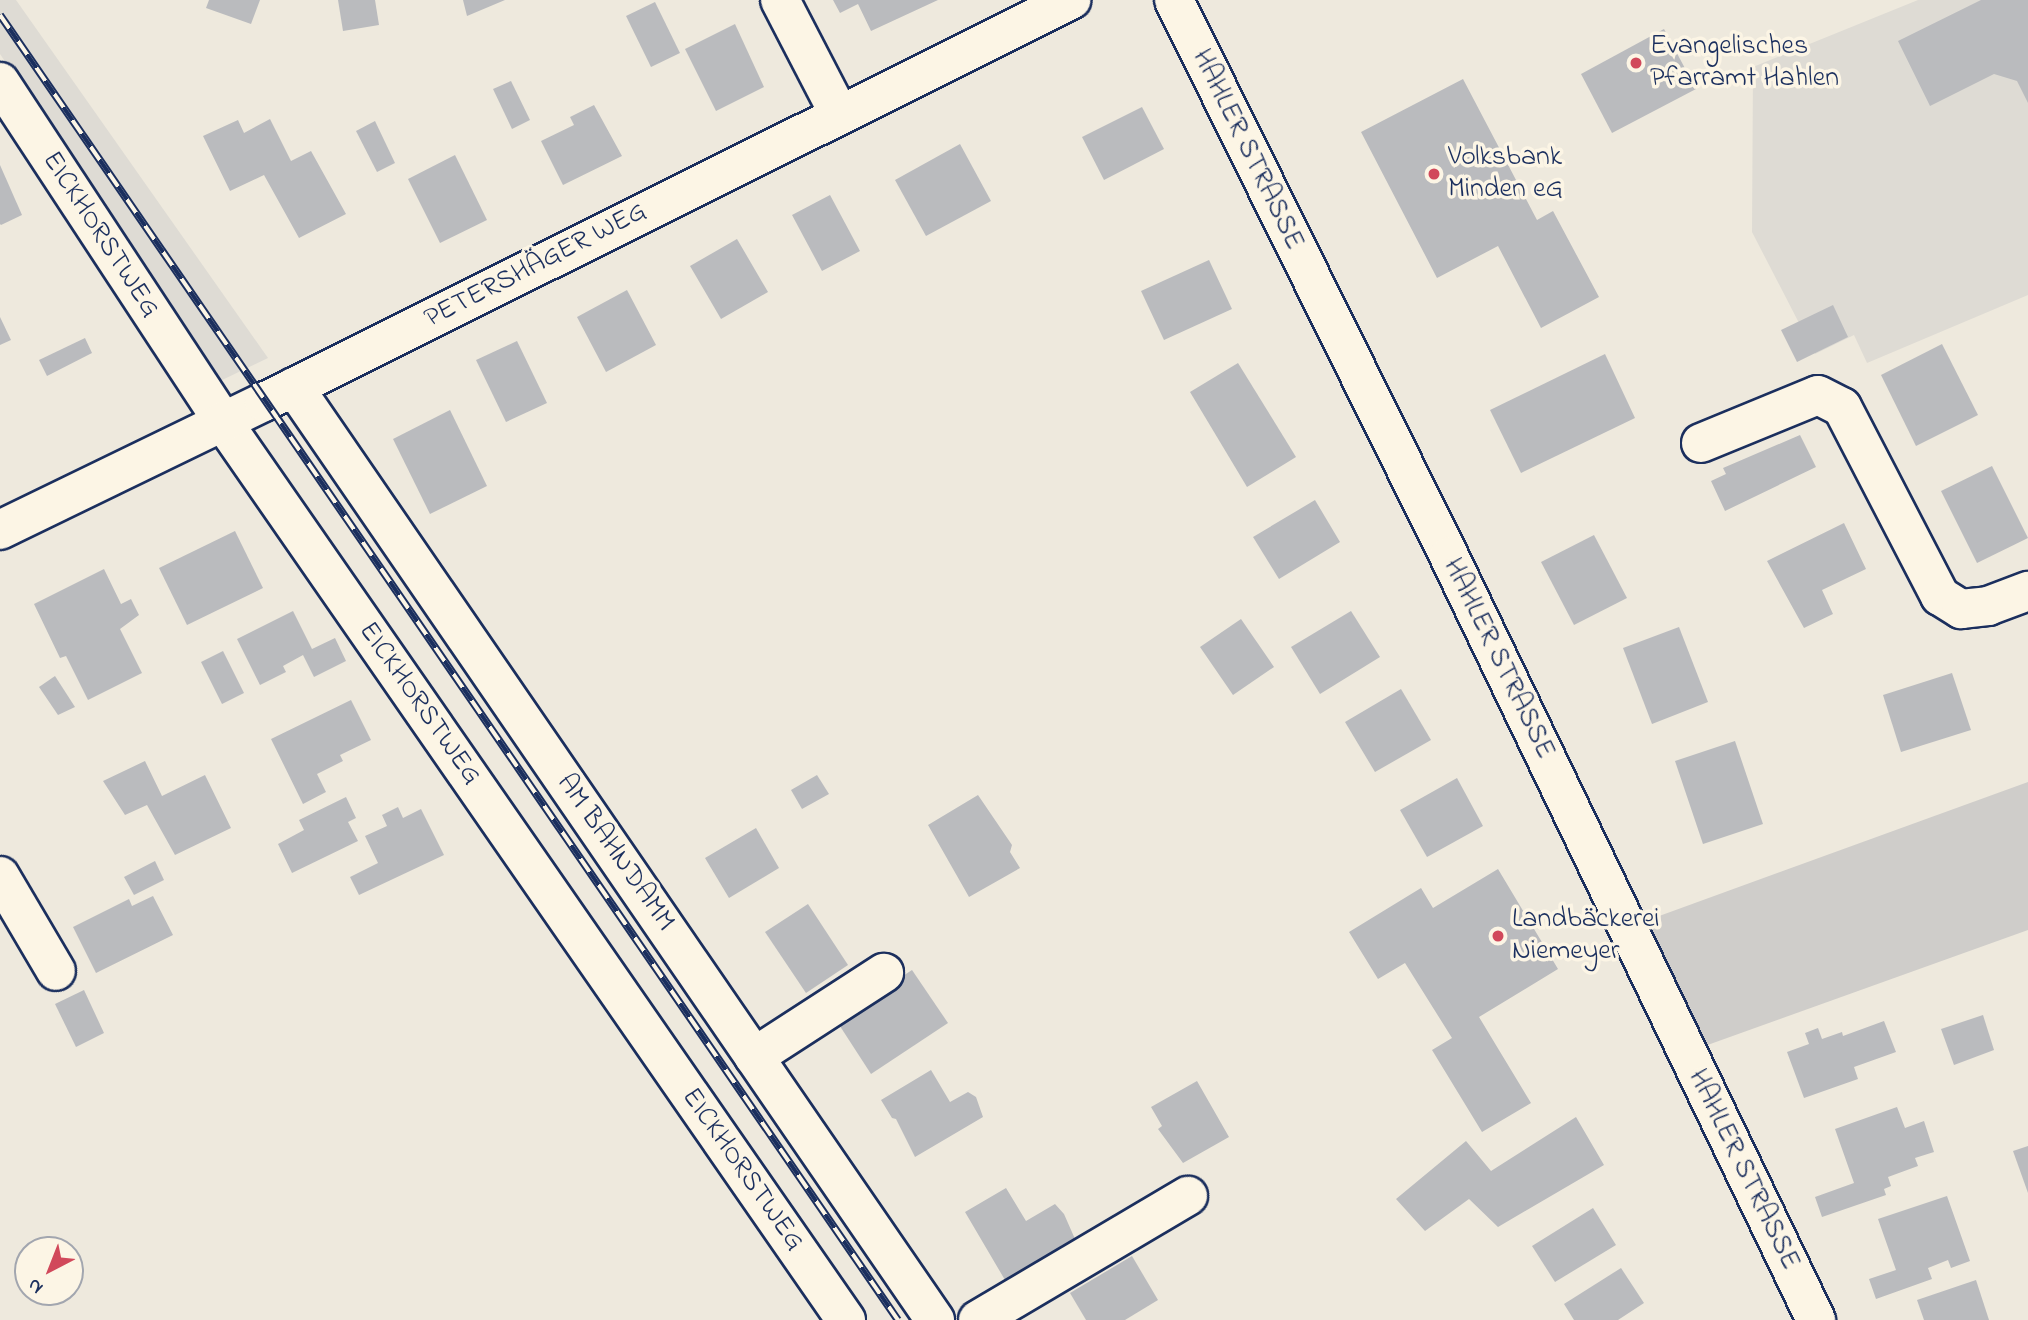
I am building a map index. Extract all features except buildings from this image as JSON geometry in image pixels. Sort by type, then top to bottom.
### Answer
[{"type":"street","points":[[780,0],[839,114]]},
{"type":"street","name":"PETERSHÄGER WEG","points":[[0,530],[294,387],[1071,0]]},
{"type":"street","name":"HAHLER STRASSE","points":[[1174,0],[1449,556],[1816,1320]]},
{"type":"street","name":"EICKHORSTWEG","points":[[3,92],[223,422],[846,1320]]},
{"type":"street","name":"AM BAHNDAMM","points":[[294,387],[935,1320]]},
{"type":"street","points":[[1701,443],[1818,395],[1842,407],[1940,596],[1961,609],[1988,606],[2028,591]]},
{"type":"street","points":[[0,876],[56,971]]},
{"type":"street","points":[[754,1057],[884,973]]},
{"type":"street","points":[[978,1320],[1188,1196]]},
{"type":"shaded area","points":[[0,0],[16,0],[268,358],[220,381],[0,54]]},
{"type":"shaded area","points":[[1918,0],[2028,0],[2028,295],[1867,363],[1854,335],[1815,354],[1752,232],[1753,67]]},
{"type":"shaded area","points":[[2028,782],[2028,930],[1702,1047],[1640,923]]},
{"type":"railway","points":[[0,15],[898,1320]]},
{"type":"place","name":"Evangelisches Pfarramt Hahlen","points":[[1636,63]]},
{"type":"place","name":"Volksbank Minden eG","points":[[1434,174]]},
{"type":"place","name":"Landbäckerei Niemeyer","points":[[1498,936]]}]
